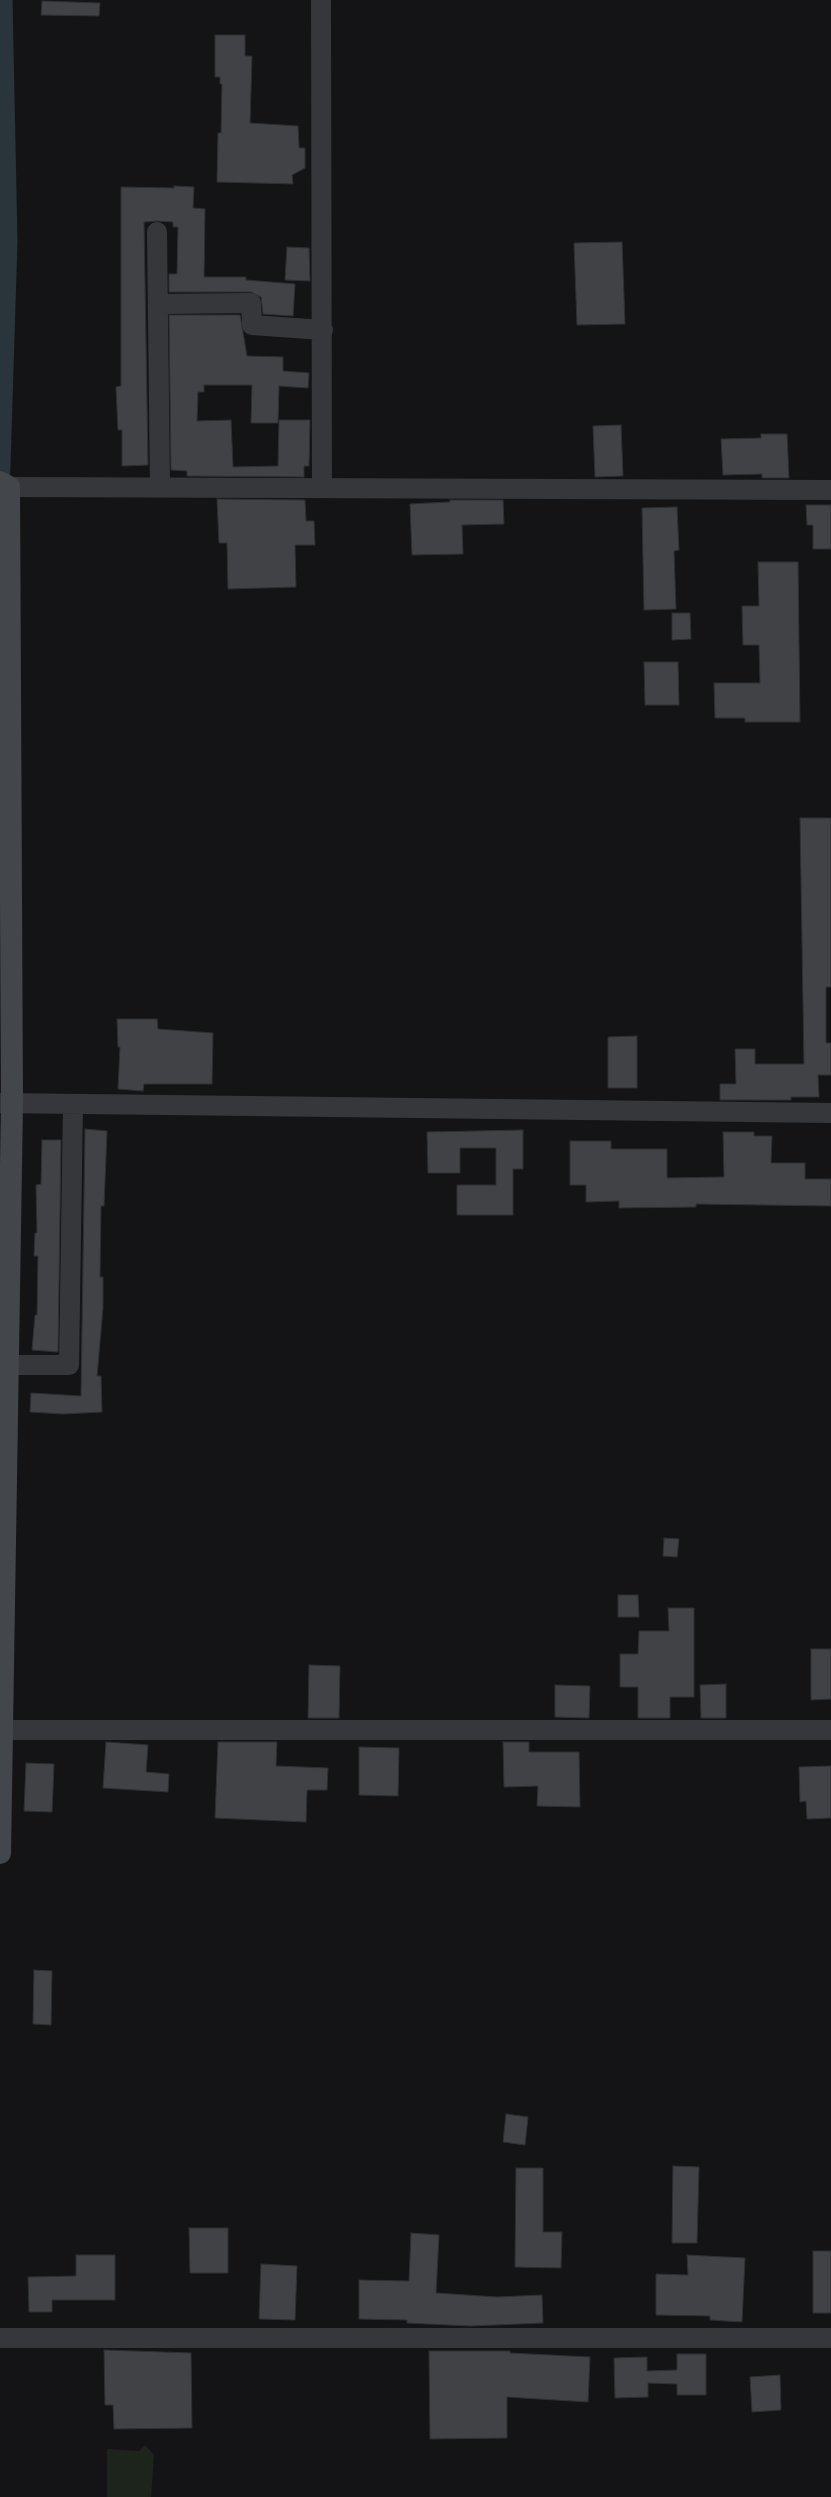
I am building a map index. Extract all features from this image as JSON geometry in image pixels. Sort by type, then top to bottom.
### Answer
[{"type":"street","points":[[321,0],[323,330],[322,487]]},
{"type":"street","points":[[157,232],[160,487]]},
{"type":"street","points":[[158,304],[251,303],[252,325],[323,330]]},
{"type":"street","points":[[0,1853],[8,1365],[6,1103],[6,485],[831,490]]},
{"type":"street","points":[[6,1103],[831,1113]]},
{"type":"street","points":[[8,1365],[69,1365],[73,1104]]},
{"type":"street","points":[[1,1730],[831,1730]]},
{"type":"street","points":[[0,2338],[831,2338]]},
{"type":"shaded area","points":[[145,2445],[154,2455],[151,2497],[107,2497],[107,2449],[139,2451]]},
{"type":"building","points":[[42,1],[100,3],[99,16],[41,15]]},
{"type":"building","points":[[215,35],[245,35],[245,56],[252,56],[250,123],[298,126],[299,148],[305,148],[305,168],[292,175],[293,184],[217,182],[218,133],[221,133],[222,84],[220,84],[220,77],[215,77]]},
{"type":"building","points":[[174,186],[194,187],[193,208],[205,209],[204,277],[246,277],[246,280],[295,284],[293,316],[263,314],[261,297],[251,292],[169,292],[169,274],[177,274],[178,227],[173,227],[173,222],[144,222],[148,465],[122,466],[122,430],[118,430],[116,387],[121,386],[121,187],[174,188]]},
{"type":"building","points":[[622,242],[625,324],[577,325],[574,243]]},
{"type":"building","points":[[287,247],[309,248],[310,281],[285,280]]},
{"type":"building","points":[[169,315],[240,315],[247,356],[283,357],[283,371],[309,373],[308,388],[279,386],[278,423],[251,423],[252,385],[204,385],[204,392],[198,392],[197,421],[231,420],[233,467],[278,466],[279,420],[310,420],[309,466],[304,466],[304,477],[187,476],[187,471],[171,470]]},
{"type":"building","points":[[621,425],[623,476],[595,477],[593,426]]},
{"type":"building","points":[[761,434],[787,434],[789,478],[762,478],[762,474],[723,475],[721,439],[761,438]]},
{"type":"building","points":[[217,499],[305,500],[306,521],[314,521],[315,545],[295,545],[296,587],[228,589],[227,543],[219,543]]},
{"type":"building","points":[[450,500],[503,500],[504,524],[462,525],[463,554],[412,555],[410,504],[450,502]]},
{"type":"building","points":[[806,505],[831,505],[831,549],[813,549],[813,525],[807,525]]},
{"type":"building","points":[[677,507],[679,550],[674,551],[676,609],[644,610],[642,508]]},
{"type":"building","points":[[758,562],[798,562],[800,722],[745,722],[745,718],[715,718],[714,683],[760,683],[759,645],[743,645],[742,606],[759,606]]},
{"type":"building","points":[[672,613],[690,613],[691,639],[672,640]]},
{"type":"building","points":[[644,662],[678,662],[679,705],[645,705]]},
{"type":"building","points":[[800,818],[831,818],[831,987],[826,987],[826,1043],[831,1043],[831,1075],[818,1075],[819,1097],[791,1097],[791,1100],[720,1100],[720,1084],[736,1084],[735,1049],[755,1049],[755,1064],[804,1064]]},
{"type":"building","points":[[117,1019],[157,1019],[158,1029],[213,1033],[212,1084],[144,1084],[143,1091],[118,1089],[120,1047],[118,1047]]},
{"type":"building","points":[[637,1036],[637,1088],[608,1088],[608,1037]]},
{"type":"building","points":[[85,1129],[107,1131],[104,1206],[101,1206],[100,1277],[103,1277],[103,1308],[97,1376],[101,1376],[102,1412],[63,1414],[30,1412],[31,1393],[81,1396]]},
{"type":"building","points":[[523,1130],[523,1169],[513,1169],[513,1215],[457,1215],[457,1185],[496,1185],[496,1148],[460,1148],[460,1173],[428,1173],[427,1132]]},
{"type":"building","points":[[723,1132],[754,1132],[754,1136],[772,1136],[771,1163],[805,1163],[805,1179],[831,1179],[831,1206],[696,1204],[696,1207],[619,1208],[619,1201],[586,1202],[586,1185],[570,1185],[570,1141],[611,1141],[611,1149],[667,1149],[667,1178],[724,1177]]},
{"type":"building","points":[[42,1140],[61,1140],[58,1352],[32,1350],[35,1315],[37,1315],[38,1256],[34,1256],[35,1233],[37,1233],[36,1185],[41,1184]]},
{"type":"building","points":[[664,1538],[679,1539],[677,1557],[663,1556]]},
{"type":"building","points":[[618,1595],[638,1595],[639,1617],[618,1617]]},
{"type":"building","points":[[668,1608],[694,1608],[694,1697],[670,1697],[670,1718],[638,1718],[638,1687],[620,1687],[620,1654],[638,1654],[639,1631],[669,1631]]},
{"type":"building","points":[[811,1649],[831,1649],[831,1699],[811,1700]]},
{"type":"building","points":[[309,1665],[340,1666],[339,1718],[308,1718]]},
{"type":"building","points":[[726,1684],[726,1718],[701,1718],[700,1685]]},
{"type":"building","points":[[555,1685],[590,1686],[589,1718],[555,1717]]},
{"type":"building","points":[[106,1742],[148,1745],[146,1772],[169,1774],[168,1792],[103,1788]]},
{"type":"building","points":[[218,1742],[277,1742],[276,1766],[328,1768],[327,1790],[307,1790],[306,1822],[215,1818]]},
{"type":"building","points":[[503,1742],[529,1742],[529,1752],[579,1752],[580,1807],[537,1806],[538,1786],[504,1787]]},
{"type":"building","points":[[359,1747],[399,1748],[398,1796],[359,1795]]},
{"type":"building","points":[[26,1763],[54,1764],[52,1812],[24,1811]]},
{"type":"building","points":[[831,1766],[831,1818],[807,1819],[806,1801],[800,1802],[799,1767]]},
{"type":"building","points":[[34,1970],[52,1971],[51,2025],[33,2024]]},
{"type":"building","points":[[506,2114],[528,2117],[525,2145],[503,2142]]},
{"type":"building","points":[[673,2166],[699,2167],[697,2243],[672,2243]]},
{"type":"building","points":[[516,2168],[543,2168],[543,2232],[562,2232],[561,2268],[515,2267]]},
{"type":"building","points":[[189,2228],[228,2228],[228,2273],[190,2273]]},
{"type":"building","points":[[411,2233],[439,2235],[436,2293],[497,2297],[542,2295],[543,2323],[470,2326],[407,2323],[407,2320],[359,2319],[359,2280],[409,2281]]},
{"type":"building","points":[[813,2251],[831,2251],[831,2313],[813,2313]]},
{"type":"building","points":[[76,2255],[115,2255],[115,2300],[52,2300],[52,2312],[29,2312],[28,2277],[76,2276]]},
{"type":"building","points":[[687,2255],[745,2258],[742,2322],[710,2320],[710,2316],[656,2315],[656,2274],[688,2275]]},
{"type":"building","points":[[261,2264],[297,2266],[295,2320],[259,2319]]},
{"type":"building","points":[[104,2350],[191,2353],[192,2428],[114,2429],[113,2405],[105,2405]]},
{"type":"building","points":[[429,2351],[510,2351],[510,2353],[590,2357],[588,2402],[507,2397],[507,2438],[430,2439]]},
{"type":"building","points":[[677,2354],[706,2354],[706,2395],[677,2395],[677,2384],[648,2383],[648,2397],[615,2398],[614,2358],[647,2357],[647,2371],[677,2370]]},
{"type":"building","points":[[780,2375],[781,2410],[752,2412],[750,2377]]},
{"type":"waterway","points":[[0,496],[8,241],[3,0]]}]
